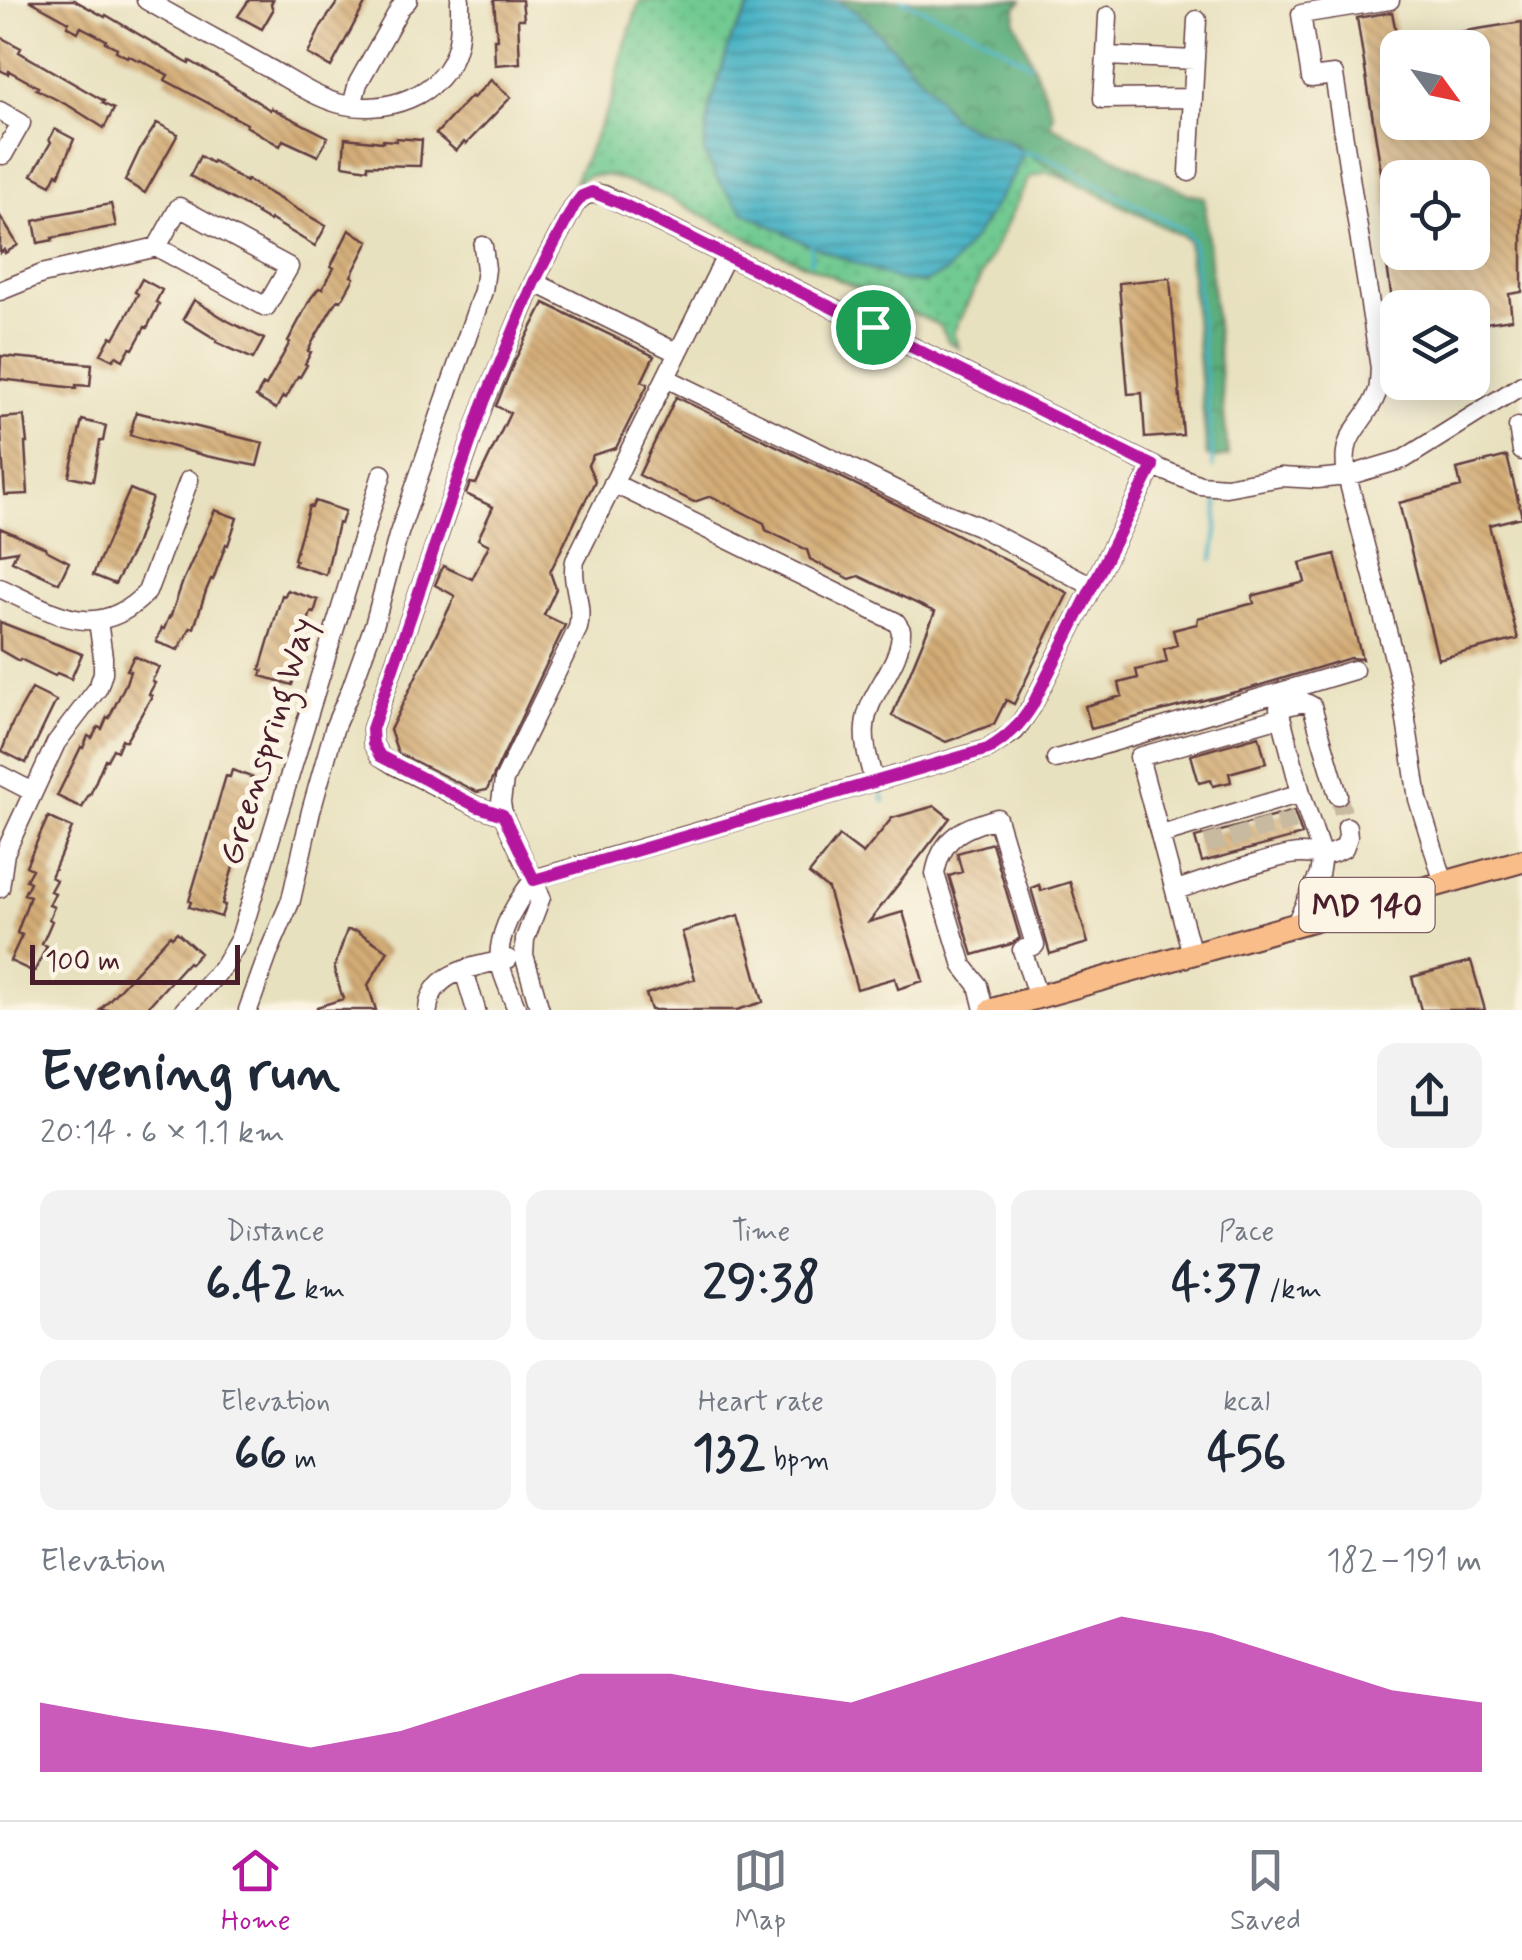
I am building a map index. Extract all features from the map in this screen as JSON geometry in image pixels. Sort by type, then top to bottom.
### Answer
[{"type":"main road","name":"MD 140","points":[[992,1010],[1522,861]]},
{"type":"street","points":[[146,0],[318,96],[352,106],[390,106],[426,90],[440,78],[457,49],[460,0]]},
{"type":"street","points":[[352,106],[358,83],[408,0]]},
{"type":"street","points":[[1390,0],[1301,14],[1311,78],[1334,75],[1380,368],[1378,391],[1345,450],[1347,476],[1400,682],[1418,799],[1444,883]]},
{"type":"street","points":[[1108,16],[1104,99],[1192,98]]},
{"type":"street","points":[[1189,172],[1197,20]]},
{"type":"street","points":[[1106,56],[1195,60]]},
{"type":"street","points":[[0,111],[21,123],[3,155],[0,154]]},
{"type":"street","points":[[503,815],[476,806],[380,756],[373,744],[372,729],[484,402],[534,282],[582,196],[592,192],[604,196],[1153,466],[1209,487],[1280,477],[1347,476],[1404,459],[1522,385]]},
{"type":"street","points":[[0,291],[42,274],[157,247],[266,307],[289,266],[180,206],[157,247]]},
{"type":"street","points":[[248,1010],[291,900],[310,811],[335,726],[375,622],[403,519],[484,291],[483,246]]},
{"type":"street","points":[[540,1010],[524,955],[525,939],[541,897],[503,815],[500,802],[504,780],[578,628],[581,605],[573,570],[575,561],[726,256]]},
{"type":"street","points":[[534,282],[678,353]]},
{"type":"street","points":[[666,378],[924,504],[978,526],[1092,586]]},
{"type":"street","points":[[1518,426],[1522,451]]},
{"type":"street","points":[[517,1010],[500,961],[506,927],[519,899],[534,880],[988,749],[1014,731],[1032,706],[1153,466]]},
{"type":"street","name":"Greenspring Way","points":[[184,1010],[224,966],[240,938],[382,474]]},
{"type":"street","points":[[0,588],[76,619],[98,621],[121,614],[148,592],[190,480]]},
{"type":"street","points":[[614,483],[896,622],[902,630],[898,652],[873,701],[865,727],[874,782]]},
{"type":"street","points":[[0,888],[5,853],[56,743],[98,688],[104,657],[98,621]]},
{"type":"street","points":[[1139,758],[1278,706],[1354,670]]},
{"type":"street","points":[[1056,759],[1132,736],[1304,702],[1312,706],[1338,795]]},
{"type":"street","points":[[1278,706],[1322,856],[1318,876],[1295,925]]},
{"type":"street","points":[[1132,736],[1192,954]]},
{"type":"street","points":[[0,775],[33,792]]},
{"type":"street","points":[[1161,835],[1210,827],[1282,806],[1301,792]]},
{"type":"street","points":[[984,1010],[978,986],[963,966],[936,884],[936,864],[962,829],[997,818],[1035,945],[1022,950],[1038,997]]},
{"type":"street","points":[[1176,890],[1221,866],[1292,846],[1322,856],[1344,848],[1347,827]]},
{"type":"street","points":[[428,1010],[437,983],[449,976],[524,955]]},
{"type":"street","points":[[464,971],[476,1010]]},
{"type":"green space","points":[[640,0],[748,0],[750,7],[719,77],[704,153],[805,243],[898,280],[947,272],[1016,169],[1024,153],[1016,145],[1073,181],[1045,172],[1029,178],[953,333],[959,348],[948,341],[939,325],[762,245],[661,194],[607,175],[588,176],[573,184],[612,100]]},
{"type":"green space","points":[[837,0],[1022,0],[1016,8],[1015,21],[1053,114],[1050,125],[1189,194],[1204,197],[1228,456],[1207,456],[1185,238],[1073,181],[1005,139],[952,118],[932,90],[864,17]]},
{"type":"water","points":[[748,0],[837,0],[864,17],[932,90],[952,118],[1005,139],[1024,152],[976,235],[947,272],[922,283],[898,280],[805,243],[744,212],[717,179],[704,153],[710,106],[731,39],[750,7]]},
{"type":"building","points":[[29,0],[74,0],[224,80],[270,110],[328,137],[318,156],[283,140],[280,146],[165,80],[168,75],[116,51],[106,40],[81,27],[78,32],[67,26],[69,22]]},
{"type":"building","points":[[249,0],[273,0],[273,10],[262,29],[238,16]]},
{"type":"building","points":[[339,0],[367,0],[331,67],[308,54]]},
{"type":"building","points":[[494,0],[522,0],[524,19],[518,19],[520,63],[495,65]]},
{"type":"building","points":[[1392,12],[1396,30],[1380,30],[1380,140],[1490,140],[1490,30],[1471,30],[1522,22],[1522,292],[1509,294],[1512,319],[1490,322],[1490,290],[1390,290],[1388,270],[1490,270],[1490,160],[1380,160],[1380,165],[1357,18]]},
{"type":"building","points":[[0,37],[114,109],[104,128],[38,87],[0,70]]},
{"type":"building","points":[[491,80],[511,97],[456,151],[436,134]]},
{"type":"building","points":[[157,123],[178,134],[145,193],[125,181]]},
{"type":"building","points":[[55,129],[74,139],[51,185],[32,175]]},
{"type":"building","points":[[345,138],[383,142],[396,138],[422,140],[420,166],[368,165],[368,169],[343,165]]},
{"type":"building","points":[[200,156],[326,226],[315,246],[190,176]]},
{"type":"building","points":[[111,204],[116,226],[38,243],[34,221]]},
{"type":"building","points":[[0,216],[18,245],[5,253],[0,253]]},
{"type":"building","points":[[349,230],[369,241],[351,276],[354,278],[314,339],[300,377],[276,409],[256,397],[266,386],[311,298],[322,289],[334,268],[331,266]]},
{"type":"building","points":[[1170,278],[1183,435],[1145,438],[1142,393],[1128,394],[1119,283]]},
{"type":"building","points":[[142,279],[162,290],[156,302],[159,304],[133,349],[123,360],[116,356],[113,360],[101,354],[127,315]]},
{"type":"building","points":[[194,300],[264,339],[253,359],[216,342],[183,319]]},
{"type":"building","points":[[544,303],[654,356],[642,381],[648,384],[616,448],[593,455],[588,465],[595,481],[550,572],[556,589],[544,615],[565,625],[487,790],[477,792],[398,753],[390,730],[455,596],[435,585],[443,566],[472,579],[489,545],[478,539],[493,507],[466,494],[470,483],[476,484],[510,413],[496,406]]},
{"type":"building","points":[[1,356],[92,364],[90,386],[76,388],[0,379]]},
{"type":"building","points":[[676,397],[937,524],[1068,593],[1014,704],[1006,700],[994,724],[946,742],[892,716],[935,612],[859,576],[850,579],[810,559],[807,550],[711,496],[694,502],[639,475]]},
{"type":"building","points":[[136,412],[263,443],[257,466],[130,435]]},
{"type":"building","points":[[24,416],[28,494],[5,495],[0,418]]},
{"type":"building","points":[[82,420],[106,426],[93,481],[69,476]]},
{"type":"building","points":[[1507,456],[1522,517],[1489,525],[1518,639],[1438,659],[1399,503],[1461,487],[1457,469]]},
{"type":"building","points":[[130,489],[152,498],[134,548],[115,584],[93,575]]},
{"type":"building","points":[[315,501],[345,511],[341,524],[338,523],[326,575],[294,565],[309,506]]},
{"type":"building","points":[[215,510],[237,518],[194,628],[191,627],[178,650],[156,642]]},
{"type":"building","points":[[0,528],[69,562],[59,583],[12,561],[17,551],[0,554]]},
{"type":"building","points":[[1335,554],[1362,659],[1350,658],[1091,729],[1085,706],[1122,696],[1119,683],[1138,678],[1136,670],[1167,662],[1164,649],[1177,645],[1173,630],[1197,624],[1198,618],[1254,603],[1252,596],[1305,582],[1300,563]]},
{"type":"building","points":[[287,590],[318,600],[314,613],[311,612],[292,685],[261,676],[260,669],[282,595]]},
{"type":"building","points":[[0,622],[82,654],[71,679],[57,673],[55,676],[0,650]]},
{"type":"building","points":[[134,656],[159,667],[152,681],[152,696],[126,741],[122,739],[117,751],[113,749],[105,759],[82,808],[57,796],[88,736],[92,738],[109,718]]},
{"type":"building","points":[[32,689],[56,701],[26,763],[2,751]]},
{"type":"building","points":[[1259,736],[1266,763],[1229,773],[1231,782],[1213,786],[1211,780],[1199,783],[1191,755]]},
{"type":"building","points":[[232,770],[262,781],[221,917],[189,907],[189,901],[226,776],[230,777]]},
{"type":"building","points":[[935,806],[950,818],[869,922],[903,912],[923,981],[898,989],[895,978],[857,989],[828,889],[809,874],[839,836],[863,854],[892,818]]},
{"type":"building","points":[[1294,811],[1302,835],[1202,862],[1195,838]]},
{"type":"building","points":[[48,817],[72,828],[51,877],[56,880],[50,891],[55,893],[49,905],[54,907],[49,919],[52,921],[42,944],[47,946],[34,972],[10,961],[22,935],[17,933],[30,896],[24,894],[32,869],[26,866]]},
{"type":"building","points":[[992,843],[1020,938],[973,955],[949,876],[962,872],[957,853]]},
{"type":"building","points":[[1070,882],[1088,943],[1050,954],[1031,888],[1039,885],[1041,891]]},
{"type":"building","points":[[739,915],[763,1002],[737,1010],[651,1010],[646,994],[695,979],[682,932]]},
{"type":"building","points":[[347,930],[357,931],[388,951],[368,985],[376,1010],[317,1010],[343,999],[334,969]]},
{"type":"building","points":[[177,932],[200,953],[145,1010],[100,1010],[170,935]]},
{"type":"building","points":[[1471,961],[1485,1010],[1421,1010],[1412,977]]},
{"type":"waterway","points":[[902,0],[977,33],[1030,64]]},
{"type":"waterway","points":[[1023,152],[1047,157],[1185,231],[1193,243],[1213,467]]},
{"type":"waterway","points":[[811,245],[811,261]]},
{"type":"waterway","points":[[1213,559],[1217,500]]},
{"type":"waterway","points":[[882,795],[884,801]]},
{"type":"tunnel","points":[[1338,795],[1347,827]]},
{"type":"tunnel","points":[[1284,814],[1290,838]]},
{"type":"tunnel","points":[[1259,820],[1266,844]]},
{"type":"tunnel","points":[[1236,827],[1244,851]]},
{"type":"tunnel","points":[[1212,833],[1219,858]]},
{"type":"route","points":[[592,192],[604,196],[873,327],[1153,466],[1032,706],[1004,740],[988,749],[534,880],[503,815],[476,806],[380,756],[373,744],[372,729],[484,402],[534,282],[582,196],[592,192]]}]
